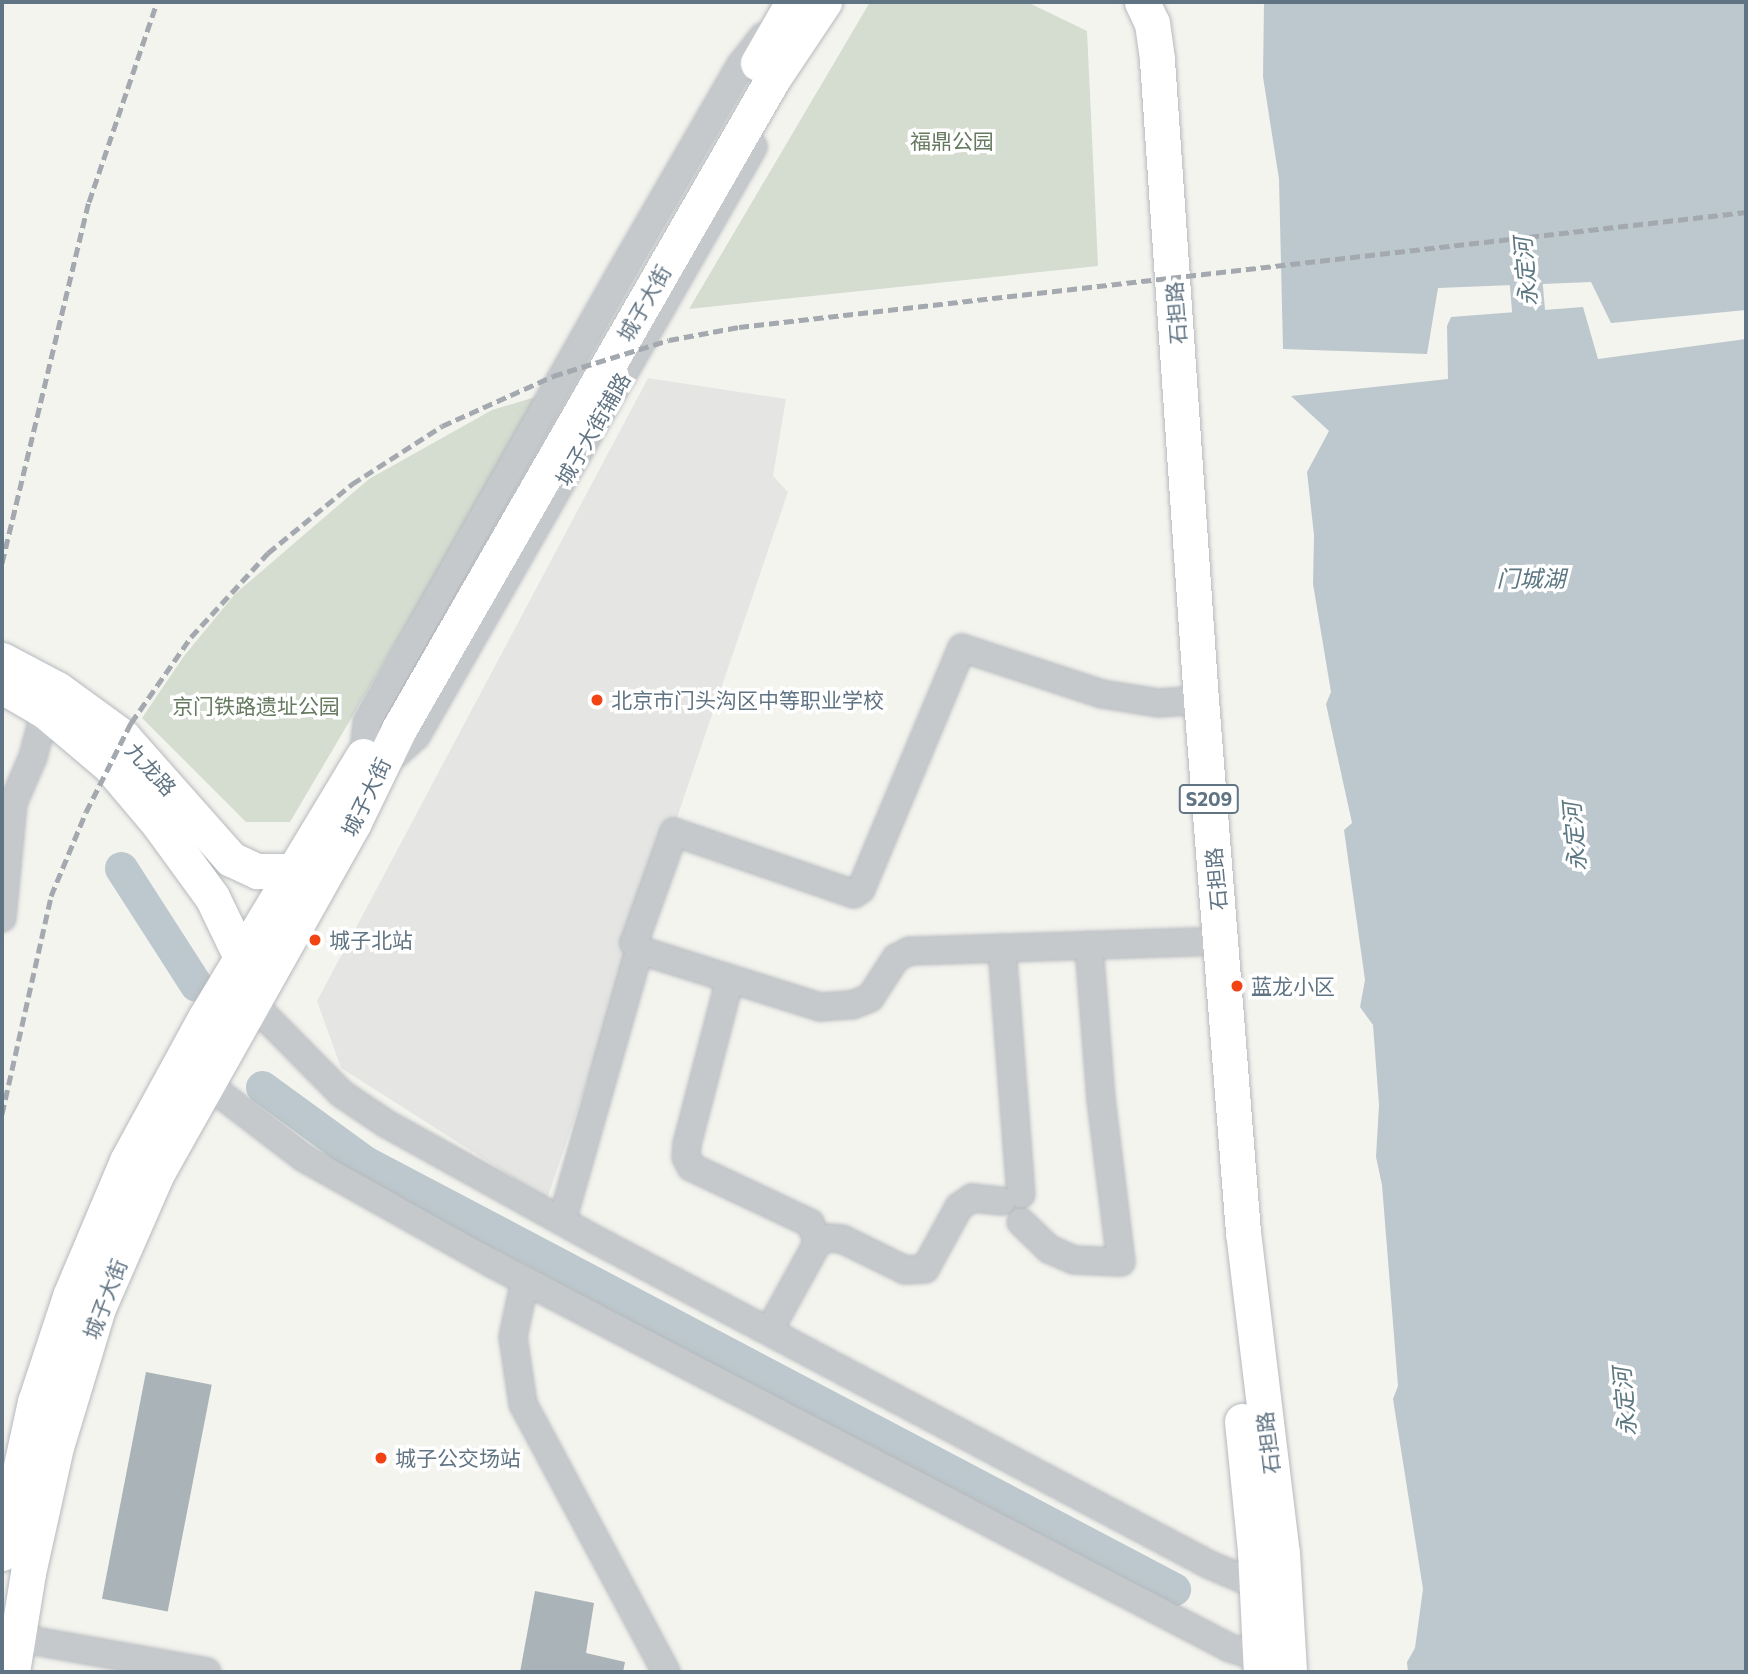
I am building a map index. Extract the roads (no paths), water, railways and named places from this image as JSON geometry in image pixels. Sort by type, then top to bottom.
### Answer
[{"type":"main road","name":"城子大街","points":[[12,1672],[9,1636],[55,1447],[98,1308],[156,1175],[354,822],[372,762],[791,2]]},
{"type":"main road","name":"城子大街","points":[[2,1553],[35,1402],[69,1296],[127,1161],[241,957],[294,871],[406,717],[765,93],[824,2]]},
{"type":"main road","name":"石担路","points":[[1121,2],[1134,45],[1191,701],[1242,1232],[1282,1553],[1270,1591]]},
{"type":"main road","name":"石担路","points":[[1142,2],[1152,23],[1158,74],[1191,701],[1197,942],[1270,1591],[1274,1668]]},
{"type":"main road","name":"九龙路","points":[[2,660],[57,688],[123,737],[231,859],[257,871],[294,871]]},
{"type":"main road","name":"九龙路","points":[[2,686],[45,711],[109,765],[158,823],[212,897],[241,957]]},
{"type":"street","points":[[1191,701],[1159,703],[1102,694],[962,648],[861,889],[854,894],[674,832],[634,943],[639,950],[821,1007],[852,1005],[870,998],[896,958],[910,951],[1197,942]]},
{"type":"street","points":[[2,918],[13,803],[33,757],[45,711]]},
{"type":"street","points":[[769,1331],[818,1242],[829,1238],[842,1239],[905,1270],[925,1269],[959,1207],[972,1198],[1011,1197],[1029,1200],[1031,1210],[1021,1222],[1048,1249],[1074,1260],[1121,1262],[1101,1099],[1089,945]]},
{"type":"street","points":[[1002,948],[1011,1197]]},
{"type":"street","points":[[562,1222],[639,950]]},
{"type":"street","points":[[730,979],[687,1144],[686,1157],[691,1167],[810,1223],[818,1242]]},
{"type":"street","points":[[253,1004],[342,1094],[385,1123],[562,1222],[1210,1565],[1270,1591]]},
{"type":"street","points":[[206,1083],[304,1158],[525,1280],[1230,1648],[1274,1668]]},
{"type":"street","points":[[525,1280],[513,1337],[523,1404],[666,1672]]},
{"type":"street","points":[[9,1636],[207,1672]]},
{"type":"water","points":[[1264,2],[1746,2],[1746,310],[1611,323],[1591,282],[1438,288],[1427,354],[1283,349],[1279,179],[1263,77]]},
{"type":"water","name":"门城湖","points":[[1583,307],[1598,359],[1746,339],[1746,1672],[1408,1672],[1407,1662],[1415,1648],[1423,1589],[1393,1399],[1398,1386],[1382,1185],[1376,1157],[1379,1105],[1373,1025],[1360,1007],[1365,980],[1344,830],[1352,823],[1326,704],[1331,692],[1313,584],[1314,535],[1307,472],[1329,431],[1291,396],[1448,379],[1447,326],[1451,317]]},
{"type":"waterway","name":"永定河","points":[[1522,241],[1532,355]]},
{"type":"waterway","points":[[121,868],[196,985]]},
{"type":"waterway","points":[[262,1087],[365,1162],[1174,1589]]},
{"type":"railway","points":[[2,563],[89,202],[157,2]]},
{"type":"railway","points":[[2,1114],[51,896],[86,812],[131,723],[191,637],[268,553],[352,484],[442,426],[553,376],[669,340],[739,327],[1746,212]]},
{"type":"place","name":"北京市门头沟区中等职业学校","points":[[597,700]]},
{"type":"place","name":"城子北站","points":[[315,940]]},
{"type":"place","name":"蓝龙小区","points":[[1237,986]]},
{"type":"place","name":"城子公交场站","points":[[381,1458]]},
{"type":"park label","name":"福鼎公园","points":[[952,141]]},
{"type":"park label","name":"京门铁路遗址公园","points":[[256,706]]}]
